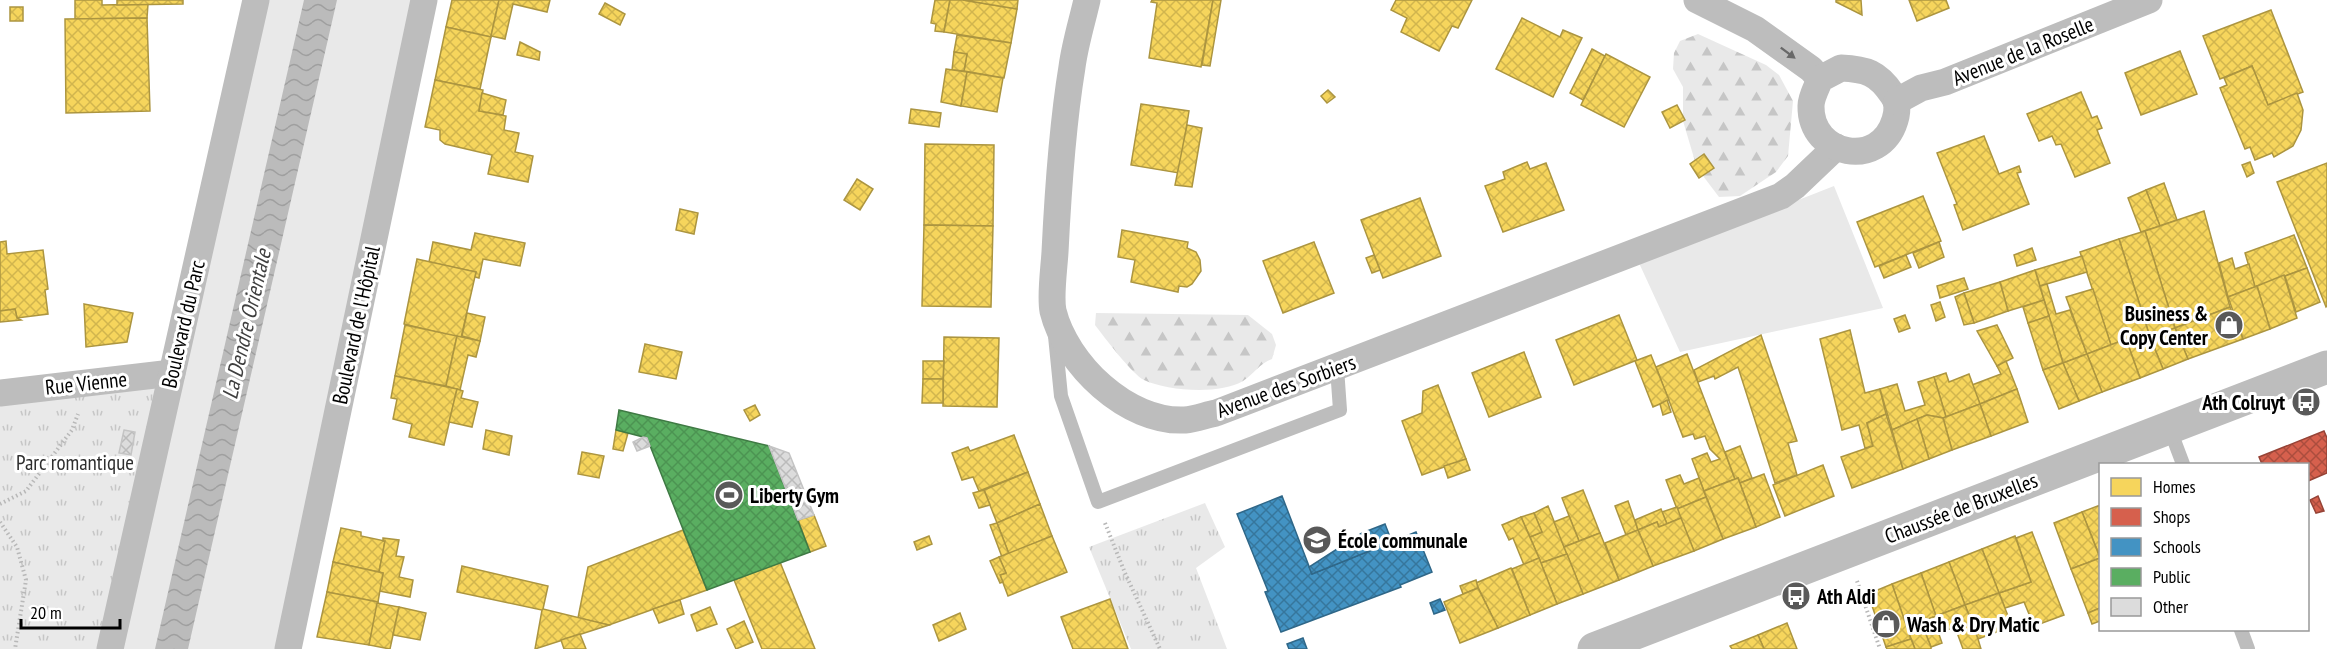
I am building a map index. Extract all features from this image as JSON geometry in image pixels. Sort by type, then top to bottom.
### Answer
[{"type":"street","name":"Boulevard du Parc","points":[[110,649],[256,0]]},
{"type":"street","name":"Boulevard de l'Hôpital","points":[[288,649],[424,0]]},
{"type":"street","name":"Avenue des Sorbiers","points":[[1087,0],[1072,66],[1058,186],[1053,310],[1065,343],[1083,369],[1104,388],[1131,406],[1160,417],[1184,420],[1216,413],[1781,196],[1795,186],[1836,147]]},
{"type":"street","points":[[1697,0],[1755,29],[1811,69],[1820,79]]},
{"type":"street","name":"Avenue de la Roselle","points":[[1897,101],[1921,88],[1945,82],[2149,0]]},
{"type":"street","points":[[1841,68],[1859,69],[1882,79],[1897,101],[1897,116],[1886,138],[1875,147],[1848,152],[1825,139],[1814,122],[1811,104],[1820,79],[1841,68]]},
{"type":"street","name":"Chaussée de Bruxelles","points":[[1594,649],[2327,367]]},
{"type":"street","name":"Rue Vienne","points":[[0,393],[172,373]]},
{"type":"lane","points":[[1053,310],[1060,396],[1098,502],[1340,410],[1337,368]]},
{"type":"lane","points":[[2169,427],[2182,463]]},
{"type":"lane","points":[[2241,631],[2248,649]]},
{"type":"path","points":[[0,504],[26,491],[51,460],[72,430],[90,382]]},
{"type":"path","points":[[1098,502],[1125,573],[1160,649]]},
{"type":"path","points":[[0,522],[18,547],[26,580],[15,649]]},
{"type":"path","points":[[1847,552],[1880,649]]},
{"type":"green space","points":[[256,0],[424,0],[288,649],[110,649]]},
{"type":"green space","points":[[1698,34],[1766,65],[1779,75],[1793,101],[1788,156],[1776,172],[1740,196],[1719,197],[1697,168],[1683,121],[1683,87],[1673,69],[1674,53],[1680,41]]},
{"type":"green space","points":[[1834,186],[1883,308],[1680,352],[1639,263]]},
{"type":"green space","points":[[1096,313],[1248,315],[1272,334],[1276,345],[1272,359],[1243,381],[1233,385],[1208,390],[1166,387],[1144,380],[1133,371],[1095,325]]},
{"type":"green space","name":"Parc romantique","points":[[172,373],[110,649],[0,649],[0,393]]},
{"type":"green space","points":[[1205,503],[1225,547],[1196,568],[1227,649],[1131,649],[1089,547]]},
{"type":"water","name":"La Dendre Orientale","points":[[304,0],[337,0],[188,649],[155,649]]},
{"type":"building: Homes","points":[[75,0],[102,0],[102,5],[148,4],[147,18],[75,19]]},
{"type":"building: Homes","points":[[117,0],[183,0],[183,4],[117,5]]},
{"type":"building: Homes","points":[[452,0],[499,0],[491,37],[446,27]]},
{"type":"building: Homes","points":[[499,0],[550,0],[547,12],[513,4],[505,39],[491,36]]},
{"type":"building: Homes","points":[[935,0],[950,0],[944,32],[935,31],[936,24],[931,23]]},
{"type":"building: Homes","points":[[950,0],[1017,9],[1011,43],[944,32]]},
{"type":"building: Homes","points":[[963,0],[1018,0],[1017,9]]},
{"type":"building: Homes","points":[[1152,0],[1213,0],[1201,67],[1149,58],[1157,3],[1151,2]]},
{"type":"building: Homes","points":[[1213,0],[1221,0],[1210,66],[1202,65]]},
{"type":"building: Homes","points":[[1396,0],[1472,0],[1458,28],[1452,26],[1439,51],[1401,32],[1407,18],[1391,10]]},
{"type":"building: Homes","points":[[1836,0],[1861,0],[1862,15],[1836,2]]},
{"type":"building: Homes","points":[[1909,0],[1946,0],[1949,8],[1917,21]]},
{"type":"building: Homes","points":[[605,3],[625,14],[620,25],[599,14]]},
{"type":"building: Homes","points":[[10,7],[23,7],[23,21],[10,21]]},
{"type":"building: Homes","points":[[2271,10],[2303,92],[2268,105],[2252,66],[2220,79],[2203,36]]},
{"type":"building: Homes","points":[[147,18],[150,111],[66,113],[65,19]]},
{"type":"building: Homes","points":[[1522,18],[1560,37],[1563,30],[1582,38],[1553,97],[1496,69]]},
{"type":"building: Homes","points":[[446,27],[491,37],[480,89],[435,80]]},
{"type":"building: Homes","points":[[957,35],[1011,43],[1004,78],[964,71],[967,54],[954,52]]},
{"type":"building: Homes","points":[[520,42],[540,52],[539,60],[517,55]]},
{"type":"building: Homes","points":[[1592,49],[1605,56],[1583,100],[1570,93]]},
{"type":"building: Homes","points":[[2180,51],[2197,94],[2141,115],[2125,73]]},
{"type":"building: Homes","points":[[954,52],[967,54],[964,71],[952,70]]},
{"type":"building: Homes","points":[[1606,54],[1650,77],[1624,127],[1581,105]]},
{"type":"building: Homes","points":[[2252,66],[2268,105],[2297,93],[2303,110],[2301,130],[2293,146],[2274,157],[2272,153],[2255,160],[2250,147],[2245,149],[2220,88],[2227,85],[2224,78]]},
{"type":"building: Homes","points":[[946,69],[967,72],[961,106],[941,102]]},
{"type":"building: Homes","points":[[967,72],[1003,78],[997,112],[961,106]]},
{"type":"building: Homes","points":[[435,80],[483,90],[479,111],[506,116],[504,130],[519,133],[515,152],[533,156],[528,182],[488,174],[492,155],[445,144],[440,140],[440,130],[425,127]]},
{"type":"building: Homes","points":[[1328,90],[1335,97],[1327,103],[1321,96]]},
{"type":"building: Homes","points":[[2081,92],[2092,118],[2097,116],[2102,128],[2097,130],[2110,163],[2075,177],[2061,144],[2056,145],[2052,136],[2039,141],[2027,114]]},
{"type":"building: Homes","points":[[482,93],[506,100],[503,115],[479,111]]},
{"type":"building: Homes","points":[[1141,104],[1189,111],[1179,173],[1131,165]]},
{"type":"building: Homes","points":[[1677,105],[1685,120],[1670,128],[1662,112]]},
{"type":"building: Homes","points":[[911,109],[941,113],[939,127],[909,123]]},
{"type":"building: Homes","points":[[1187,125],[1202,128],[1192,187],[1175,185]]},
{"type":"building: Homes","points":[[1984,136],[1999,174],[2019,166],[2021,172],[2017,173],[2029,204],[1963,230],[1954,205],[1957,204],[1937,153]]},
{"type":"building: Homes","points":[[925,144],[994,145],[993,226],[924,225]]},
{"type":"building: Homes","points":[[1704,154],[1714,168],[1699,178],[1690,164]]},
{"type":"building: Homes","points":[[1527,162],[1530,169],[1546,163],[1564,210],[1503,232],[1485,186],[1505,179],[1503,172]]},
{"type":"building: Homes","points":[[2250,162],[2254,173],[2247,177],[2242,165]]},
{"type":"building: Homes","points":[[2327,163],[2327,306],[2326,307],[2277,182]]},
{"type":"building: Homes","points":[[857,179],[873,189],[860,210],[844,200]]},
{"type":"building: Homes","points":[[2164,183],[2177,220],[2160,226],[2146,190]]},
{"type":"building: Homes","points":[[2146,190],[2160,226],[2141,232],[2128,198]]},
{"type":"building: Homes","points":[[1923,196],[1941,241],[1875,267],[1857,222]]},
{"type":"building: Homes","points":[[1420,198],[1441,256],[1383,278],[1361,220]]},
{"type":"building: Homes","points":[[680,209],[698,213],[694,234],[676,230]]},
{"type":"building: Homes","points":[[2204,211],[2230,307],[2175,328],[2145,231]]},
{"type":"building: Homes","points":[[924,225],[993,226],[991,307],[922,306]]},
{"type":"building: Homes","points":[[1122,230],[1188,242],[1187,248],[1196,252],[1200,260],[1201,271],[1192,284],[1187,287],[1179,286],[1178,292],[1131,282],[1135,260],[1118,257]]},
{"type":"building: Homes","points":[[2145,231],[2175,328],[2150,337],[2119,239]]},
{"type":"building: Homes","points":[[475,233],[525,243],[520,266],[483,259],[479,278],[475,277],[476,272],[429,262],[433,242],[471,250]]},
{"type":"building: Homes","points":[[2294,235],[2307,268],[2255,287],[2245,253]]},
{"type":"building: Homes","points":[[2119,239],[2150,337],[2130,345],[2128,339],[2111,345],[2080,252]]},
{"type":"building: Homes","points":[[6,241],[7,254],[43,250],[48,289],[45,290],[48,314],[17,318],[15,309],[0,311],[0,242]]},
{"type":"building: Homes","points":[[1314,242],[1334,293],[1283,313],[1263,261]]},
{"type":"building: Homes","points":[[1939,242],[1944,257],[1919,268],[1913,253]]},
{"type":"building: Homes","points":[[2032,248],[2036,260],[2017,266],[2014,255]]},
{"type":"building: Homes","points":[[1374,255],[1380,270],[1372,273],[1366,258]]},
{"type":"building: Homes","points":[[1906,255],[1911,267],[1884,278],[1879,266]]},
{"type":"building: Homes","points":[[2082,256],[2087,272],[2040,286],[2035,270]]},
{"type":"building: Homes","points":[[2232,258],[2235,269],[2249,264],[2255,287],[2228,297],[2219,263]]},
{"type":"building: Homes","points":[[417,259],[476,272],[461,338],[404,324]]},
{"type":"building: Homes","points":[[2307,268],[2320,302],[2296,312],[2285,276]]},
{"type":"building: Homes","points":[[2035,270],[2044,300],[2008,311],[2000,282]]},
{"type":"building: Homes","points":[[2284,275],[2297,318],[2270,329],[2257,286]]},
{"type":"building: Homes","points":[[1964,278],[1968,289],[1940,298],[1937,286]]},
{"type":"building: Homes","points":[[2000,282],[2008,311],[1974,323],[1964,293]]},
{"type":"building: Homes","points":[[2047,284],[2056,314],[2070,310],[2087,354],[2063,363],[2040,286]]},
{"type":"building: Homes","points":[[2257,286],[2270,329],[2243,339],[2228,297]]},
{"type":"building: Homes","points":[[2093,289],[2111,345],[2087,354],[2066,297]]},
{"type":"building: Homes","points":[[1964,293],[1974,323],[1964,325],[1955,297]]},
{"type":"building: Homes","points":[[2044,300],[2049,316],[2028,323],[2023,307]]},
{"type":"building: Homes","points":[[1940,302],[1945,317],[1936,321],[1931,305]]},
{"type":"building: Homes","points":[[84,304],[133,313],[127,342],[86,347]]},
{"type":"building: Homes","points":[[2230,307],[2243,339],[2188,359],[2175,328]]},
{"type":"building: Homes","points":[[15,309],[17,318],[21,320],[0,322],[0,311]]},
{"type":"building: Homes","points":[[467,313],[485,317],[480,341],[462,336]]},
{"type":"building: Homes","points":[[1619,315],[1637,360],[1574,385],[1556,340]]},
{"type":"building: Homes","points":[[1905,315],[1910,328],[1899,332],[1894,319]]},
{"type":"building: Homes","points":[[2049,316],[2063,363],[2043,370],[2028,323]]},
{"type":"building: Homes","points":[[405,325],[457,336],[446,386],[395,376]]},
{"type":"building: Homes","points":[[1997,325],[2013,358],[1997,366],[1977,331]]},
{"type":"building: Homes","points":[[2175,328],[2188,359],[2163,369],[2150,337]]},
{"type":"building: Homes","points":[[1850,330],[1865,393],[1880,389],[1886,414],[1867,423],[1873,446],[1865,448],[1859,425],[1842,430],[1820,339]]},
{"type":"building: Homes","points":[[1761,335],[1797,441],[1788,443],[1797,475],[1775,483],[1738,367],[1715,379],[1714,376],[1698,382],[1694,370]]},
{"type":"building: Homes","points":[[457,336],[480,341],[476,357],[468,355],[460,390],[446,386]]},
{"type":"building: Homes","points":[[944,337],[999,338],[997,407],[943,406]]},
{"type":"building: Homes","points":[[2150,337],[2163,369],[2140,378],[2126,339],[2130,345]]},
{"type":"building: Homes","points":[[2126,339],[2140,378],[2102,392],[2087,354]]},
{"type":"building: Homes","points":[[645,344],[682,352],[676,379],[639,372]]},
{"type":"building: Homes","points":[[1524,352],[1541,397],[1489,417],[1472,373]]},
{"type":"building: Homes","points":[[1687,354],[1735,479],[1704,491],[1692,459],[1707,453],[1711,462],[1720,459],[1710,449],[1705,436],[1695,439],[1693,434],[1683,437],[1656,367]]},
{"type":"building: Homes","points":[[2087,354],[2102,392],[2079,401],[2063,363]]},
{"type":"building: Homes","points":[[1651,355],[1669,400],[1653,407],[1635,361]]},
{"type":"building: Homes","points":[[923,361],[944,361],[943,379],[923,379]]},
{"type":"building: Homes","points":[[2006,361],[2017,389],[1980,404],[1972,385],[2001,374],[1997,366]]},
{"type":"building: Homes","points":[[2063,363],[2079,401],[2059,409],[2043,370]]},
{"type":"building: Homes","points":[[1946,373],[1949,382],[1969,374],[1980,404],[1946,417],[1934,377]]},
{"type":"building: Homes","points":[[395,376],[457,389],[444,445],[409,437],[412,424],[393,419],[397,399],[391,398]]},
{"type":"building: Homes","points":[[1934,377],[1946,417],[1927,415],[1892,430],[1880,389],[1897,384],[1905,411],[1925,405],[1918,382]]},
{"type":"building: Homes","points":[[923,379],[943,379],[943,403],[922,403]]},
{"type":"building: Homes","points":[[1438,385],[1466,459],[1422,475],[1402,421],[1422,413],[1423,391]]},
{"type":"building: Homes","points":[[457,389],[463,391],[461,398],[478,402],[472,427],[449,422]]},
{"type":"building: Homes","points":[[2017,389],[2028,422],[1991,436],[1980,404]]},
{"type":"building: Homes","points":[[1667,400],[1671,412],[1663,415],[1660,404]]},
{"type":"building: Homes","points":[[1980,404],[1991,436],[1952,450],[1943,418]]},
{"type":"building: Homes","points":[[755,405],[760,415],[750,421],[744,410]]},
{"type":"building: Homes","points":[[1886,414],[1903,469],[1852,488],[1841,457],[1873,446],[1867,423]]},
{"type":"building: Homes","points":[[1927,415],[1943,418],[1952,450],[1929,459],[1917,419]]},
{"type":"building: Homes","points":[[1917,419],[1929,459],[1903,469],[1892,430]]},
{"type":"building: Homes","points":[[486,430],[512,436],[509,455],[483,449]]},
{"type":"building: Homes","points":[[616,430],[628,433],[623,451],[613,449]]},
{"type":"building: Homes","points":[[1014,435],[1028,472],[979,491],[973,477],[962,480],[952,453],[968,447],[970,451]]},
{"type":"building: Homes","points":[[1740,446],[1752,478],[1740,483],[1738,478],[1735,479],[1725,452]]},
{"type":"building: Homes","points":[[582,452],[604,456],[599,478],[578,474]]},
{"type":"building: Homes","points":[[1466,459],[1470,470],[1448,478],[1444,466]]},
{"type":"building: Homes","points":[[1823,465],[1834,496],[1785,516],[1773,485]]},
{"type":"building: Homes","points":[[1028,472],[1040,504],[997,523],[984,490]]},
{"type":"building: Homes","points":[[1764,474],[1780,517],[1756,527],[1740,483]]},
{"type":"building: Homes","points":[[1680,475],[1684,484],[1699,478],[1706,497],[1677,509],[1666,480]]},
{"type":"building: Homes","points":[[1738,478],[1756,527],[1723,539],[1704,491]]},
{"type":"building: Homes","points":[[984,490],[990,505],[979,508],[973,493]]},
{"type":"building: Homes","points":[[1583,490],[1600,533],[1579,541],[1562,498]]},
{"type":"building: Homes","points":[[1706,497],[1723,539],[1694,551],[1677,509]]},
{"type":"building: Homes","points":[[1628,501],[1638,530],[1626,535],[1615,506]]},
{"type":"building: Homes","points":[[1040,504],[1052,536],[1009,554],[997,523]]},
{"type":"building: Homes","points":[[2099,505],[2099,554],[2082,512]]},
{"type":"building: Homes","points":[[1548,506],[1567,554],[1541,563],[1530,537],[1542,532],[1534,513]]},
{"type":"building: Homes","points":[[1677,507],[1681,518],[1667,524],[1662,512]]},
{"type":"building: Homes","points":[[1661,509],[1667,524],[1659,527],[1657,522],[1638,530],[1635,520]]},
{"type":"building: Homes","points":[[2082,512],[2099,558],[2071,569],[2054,523]]},
{"type":"building: Homes","points":[[1534,513],[1542,532],[1530,537],[1521,517]]},
{"type":"building: Homes","points":[[814,515],[826,546],[810,552],[798,520]]},
{"type":"building: Homes","points":[[1569,516],[1579,541],[1564,547],[1554,522]]},
{"type":"building: Homes","points":[[1521,517],[1539,558],[1524,565],[1513,538],[1509,540],[1502,525]]},
{"type":"building: Homes","points":[[1681,518],[1694,551],[1653,566],[1638,530],[1657,522],[1659,527]]},
{"type":"building: Homes","points":[[997,523],[1009,554],[1002,557],[990,525]]},
{"type":"building: Homes","points":[[341,528],[361,532],[361,536],[385,541],[379,572],[333,562]]},
{"type":"building: Homes","points":[[683,530],[707,590],[609,625],[578,618],[588,567]]},
{"type":"building: Homes","points":[[1638,530],[1653,566],[1619,580],[1605,543]]},
{"type":"building: Homes","points":[[2032,532],[2064,615],[2034,626],[2024,602],[2005,608],[1999,593],[2031,582],[2016,538]]},
{"type":"building: Homes","points":[[1600,533],[1619,580],[1583,594],[1564,547]]},
{"type":"building: Homes","points":[[929,536],[932,544],[917,550],[914,542]]},
{"type":"building: Homes","points":[[1052,536],[1067,572],[1008,596],[1000,575],[1006,573],[999,557]]},
{"type":"building: Homes","points":[[2015,536],[2031,582],[1999,593],[1982,549]]},
{"type":"building: Homes","points":[[383,538],[399,540],[396,556],[404,557],[399,577],[413,580],[410,597],[379,591],[383,573],[379,572],[385,541]]},
{"type":"building: Homes","points":[[1982,549],[1999,593],[1965,605],[1949,562]]},
{"type":"building: Homes","points":[[1567,554],[1583,594],[1557,604],[1541,563]]},
{"type":"building: Homes","points":[[999,557],[1006,573],[1000,575],[1003,582],[1000,583],[990,561]]},
{"type":"building: Homes","points":[[1539,558],[1557,604],[1530,615],[1512,569]]},
{"type":"building: Homes","points":[[2099,558],[2099,608],[2088,613],[2071,569]]},
{"type":"building: Homes","points":[[333,562],[383,573],[378,602],[327,592]]},
{"type":"building: Homes","points":[[780,562],[815,649],[762,649],[734,580]]},
{"type":"building: Homes","points":[[1949,562],[1965,605],[1936,616],[1921,573]]},
{"type":"building: Homes","points":[[462,566],[548,586],[543,609],[609,625],[535,649],[542,610],[457,592]]},
{"type":"building: Homes","points":[[1511,568],[1530,615],[1498,628],[1476,583]]},
{"type":"building: Homes","points":[[1921,573],[1936,616],[1907,628],[1892,584]]},
{"type":"building: Homes","points":[[1476,580],[1478,588],[1463,594],[1460,586]]},
{"type":"building: Homes","points":[[1892,584],[1911,639],[1886,647],[1868,594]]},
{"type":"building: Homes","points":[[1478,588],[1498,628],[1460,643],[1444,602]]},
{"type":"building: Homes","points":[[327,592],[378,602],[369,645],[317,637]]},
{"type":"building: Homes","points":[[1999,593],[2012,626],[1978,639],[1965,605]]},
{"type":"building: Homes","points":[[1110,599],[1128,649],[1073,649],[1061,617]]},
{"type":"building: Homes","points":[[680,600],[684,614],[659,623],[653,609]]},
{"type":"building: Homes","points":[[377,603],[399,607],[390,649],[369,645]]},
{"type":"building: Homes","points":[[1965,605],[1981,649],[1963,649],[1955,627],[1942,632],[1936,616]]},
{"type":"building: Homes","points":[[399,607],[426,613],[420,640],[393,635]]},
{"type":"building: Homes","points":[[710,607],[717,624],[697,631],[691,615]]},
{"type":"building: Homes","points":[[2099,608],[2099,621],[2092,624],[2088,613]]},
{"type":"building: Homes","points":[[960,613],[966,629],[939,641],[933,625]]},
{"type":"building: Homes","points":[[1933,617],[1942,643],[1931,647],[1921,622]]},
{"type":"building: Homes","points":[[744,621],[753,642],[736,649],[727,629]]},
{"type":"building: Homes","points":[[1921,622],[1931,649],[1915,649],[1907,628]]},
{"type":"building: Homes","points":[[1787,623],[1797,649],[1764,649],[1758,635]]},
{"type":"building: Homes","points":[[580,634],[586,649],[564,649],[561,640]]},
{"type":"building: Homes","points":[[1758,635],[1764,649],[1732,649],[1730,646]]},
{"type":"building: Homes","points":[[1911,639],[1915,649],[1887,649],[1886,647]]},
{"type":"building: Shops","points":[[2324,431],[2327,438],[2327,473],[2309,481],[2309,463],[2262,463],[2259,457]]},
{"type":"building: Shops","points":[[2318,496],[2324,511],[2316,513],[2310,500]]},
{"type":"building: Schools","points":[[1282,496],[1312,574],[1416,532],[1432,572],[1400,585],[1401,587],[1281,632],[1265,592],[1268,591],[1237,514]]},
{"type":"building: Schools","points":[[1385,524],[1392,542],[1312,574],[1309,567],[1362,533]]},
{"type":"building: Schools","points":[[1440,599],[1445,610],[1434,614],[1430,603]]},
{"type":"building: Schools","points":[[1303,638],[1307,649],[1289,649],[1287,644]]},
{"type":"building: Public","name":"Liberty Gym","points":[[619,410],[769,446],[810,552],[707,590],[647,438],[616,430]]},
{"type":"building: Other","points":[[124,430],[135,432],[131,455],[119,453]]},
{"type":"building: Other","points":[[643,437],[647,438],[650,446],[637,451],[633,442]]},
{"type":"building: Other","points":[[769,446],[789,453],[814,515],[798,520]]},
{"type":"place","name":"Business & Copy Center","points":[[2229,325]]},
{"type":"place","name":"Ath Colruyt","points":[[2306,402]]},
{"type":"place","name":"Liberty Gym","points":[[729,495]]},
{"type":"place","name":"École communale","points":[[1317,540]]},
{"type":"place","name":"Ath Aldi","points":[[1796,596]]},
{"type":"place","name":"Wash & Dry Matic","points":[[1886,624]]}]
